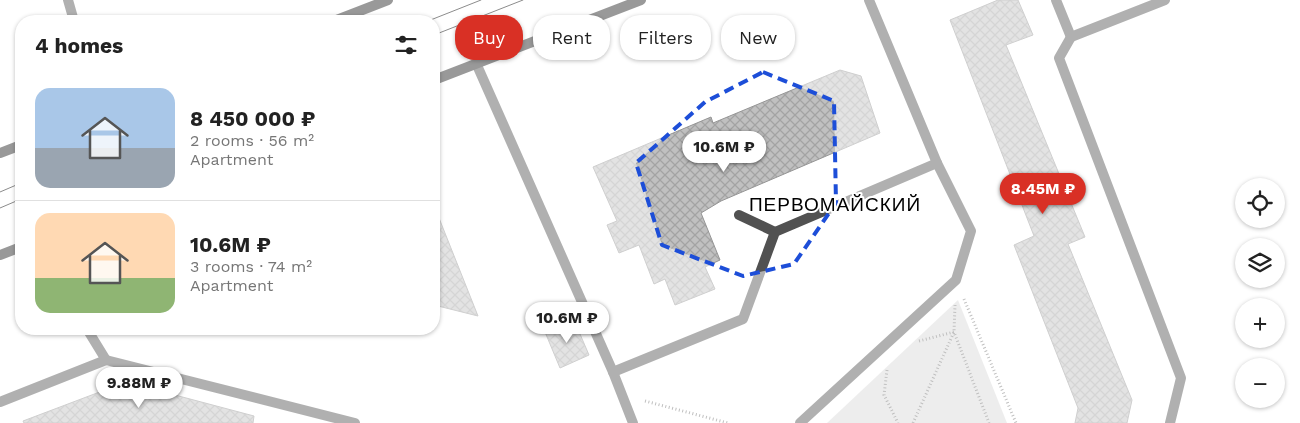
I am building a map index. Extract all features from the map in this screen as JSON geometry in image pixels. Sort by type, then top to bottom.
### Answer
[{"type":"main road","points":[[349,15],[388,0]]},
{"type":"main road","points":[[440,78],[641,0]]},
{"type":"main road","points":[[0,153],[15,147]]},
{"type":"main road","points":[[0,256],[15,250]]},
{"type":"lane","points":[[68,0],[72,15]]},
{"type":"lane","points":[[800,423],[956,280],[971,231],[936,163],[869,0]]},
{"type":"lane","points":[[1056,0],[1070,37]]},
{"type":"lane","points":[[1166,0],[1070,37],[1059,58],[1181,378],[1170,423]]},
{"type":"lane","points":[[476,63],[613,372],[633,423]]},
{"type":"lane","points":[[613,372],[743,319],[775,232],[936,163]]},
{"type":"lane","points":[[739,215],[775,232]]},
{"type":"lane","points":[[91,335],[106,360]]},
{"type":"lane","points":[[0,402],[106,360],[355,423]]},
{"type":"path","points":[[913,423],[954,332],[956,280]]},
{"type":"path","points":[[956,280],[1016,423]]},
{"type":"path","points":[[917,341],[954,332]]},
{"type":"path","points":[[954,332],[990,423]]},
{"type":"path","points":[[893,364],[887,370],[884,395],[898,423]]},
{"type":"path","points":[[623,395],[728,423]]},
{"type":"highlighted area","points":[[763,72],[834,101],[836,203],[794,264],[743,276],[662,245],[636,163],[705,102]]},
{"type":"shaded area","points":[[958,300],[1007,423],[827,423]]},
{"type":"building","points":[[998,0],[1018,0],[1033,35],[1006,45],[1085,237],[1068,244],[1132,400],[1127,423],[1075,423],[1078,408],[1014,245],[1034,236],[950,20]]},
{"type":"building","points":[[840,70],[861,76],[880,133],[721,201],[701,213],[720,260],[705,267],[715,289],[675,305],[665,279],[654,284],[639,245],[619,253],[607,225],[617,221],[593,167],[711,117],[713,123]]},
{"type":"building","points":[[440,221],[478,316],[440,306]]},
{"type":"building","points":[[574,320],[589,355],[560,368],[545,332]]},
{"type":"building","points":[[126,382],[254,416],[253,423],[24,423],[23,421]]},
{"type":"tram line","points":[[440,16],[481,0]]},
{"type":"tram line","points":[[440,33],[523,0]]},
{"type":"tram line","points":[[0,192],[15,186]]},
{"type":"tram line","points":[[0,208],[15,202]]},
{"type":"district","name":"ПЕРВОМАЙСКИЙ","points":[[835,204]]}]
